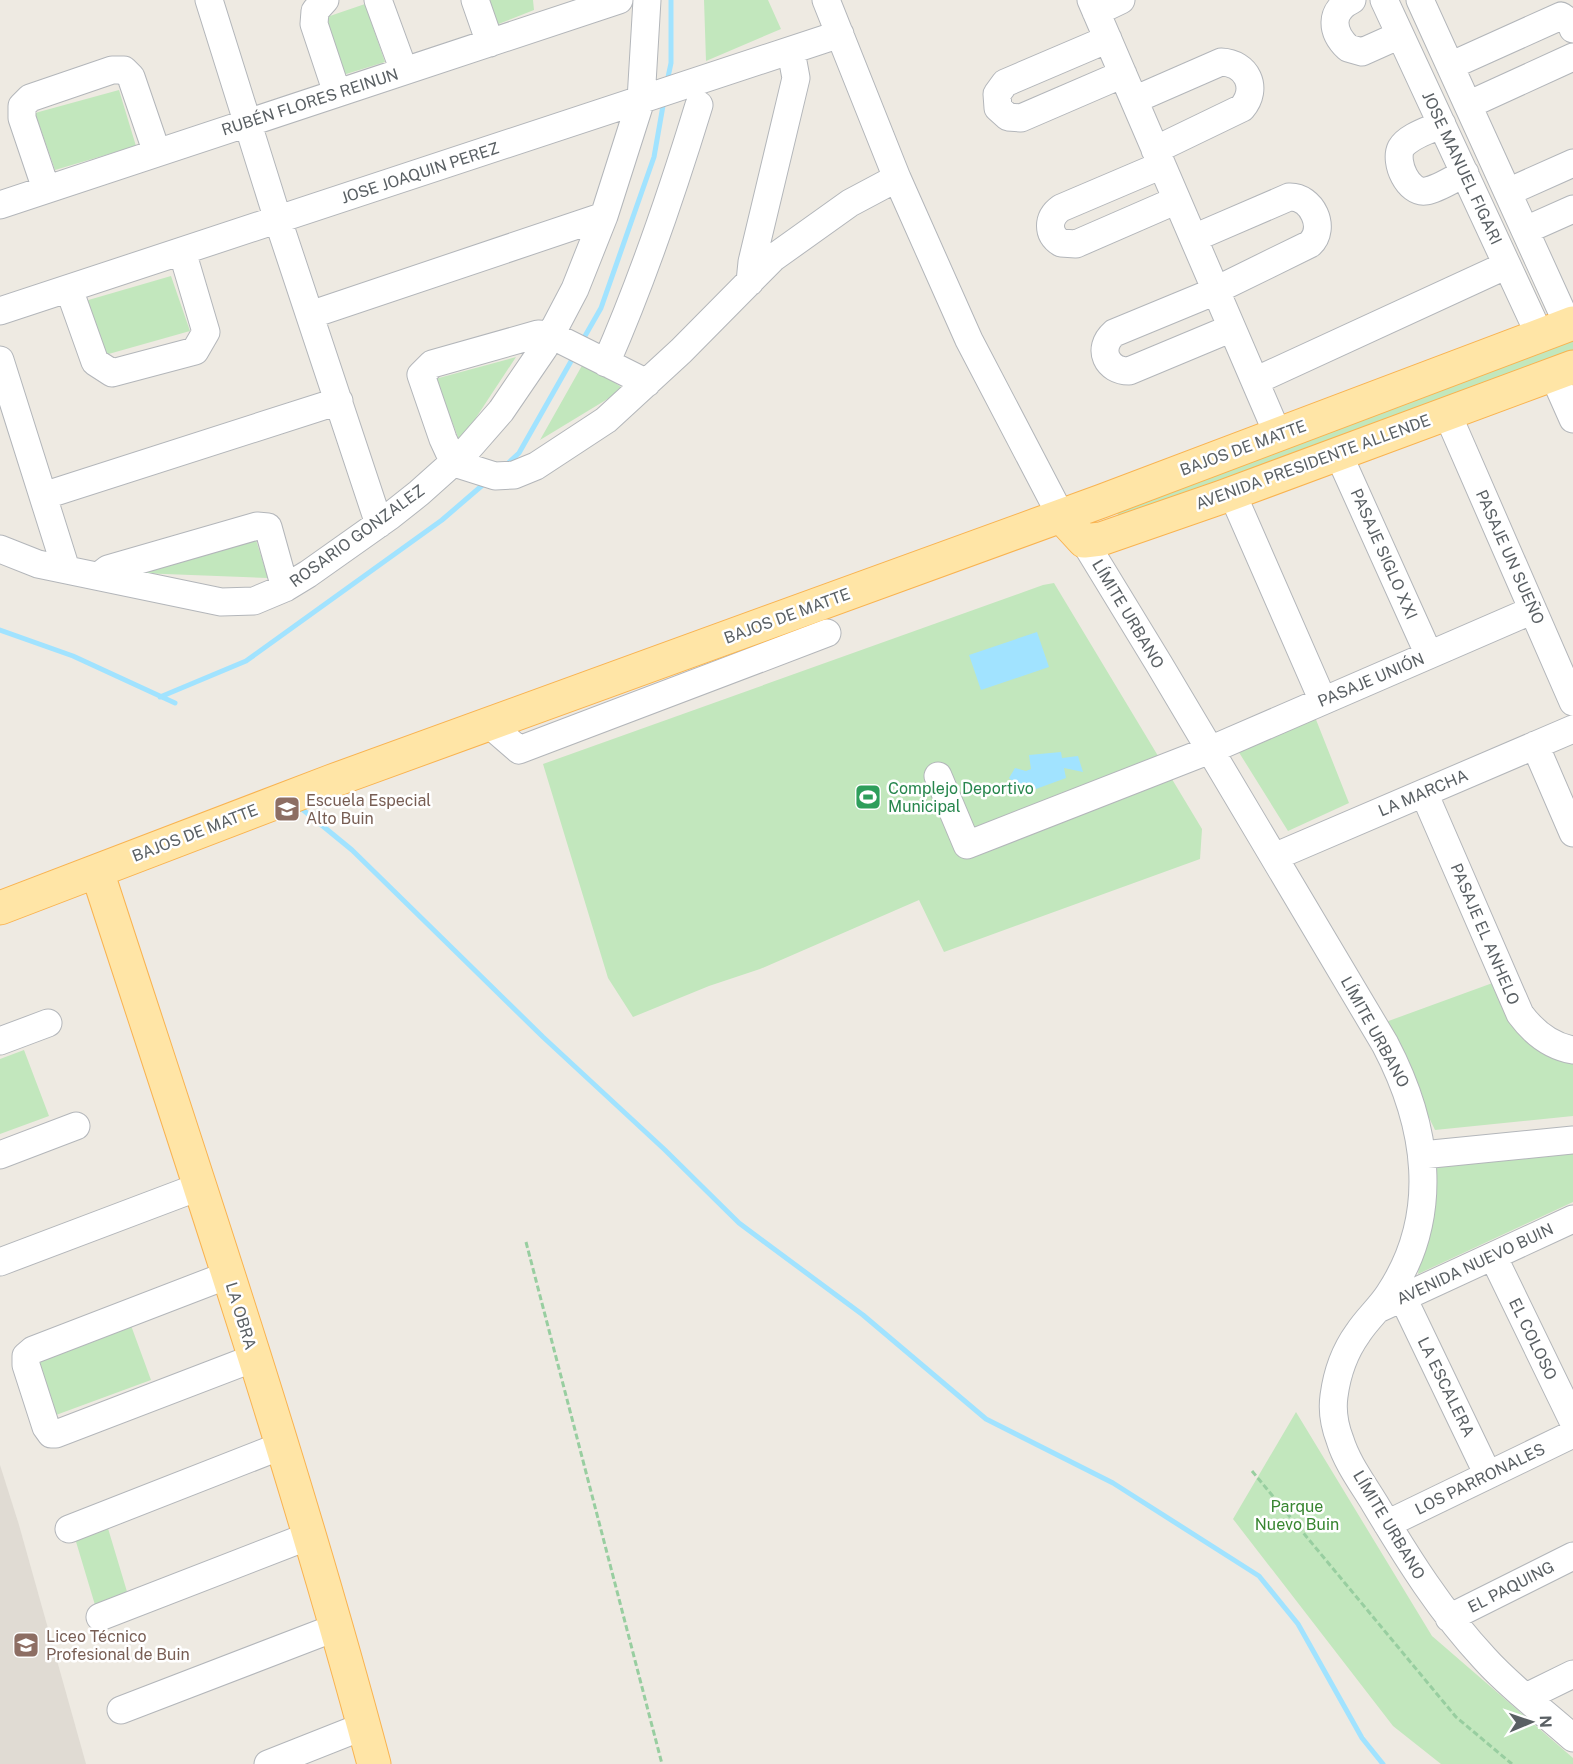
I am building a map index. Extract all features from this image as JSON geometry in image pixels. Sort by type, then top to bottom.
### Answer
[{"type":"main road","name":"BAJOS DE MATTE","points":[[0,908],[311,789],[1060,516],[1560,328]]},
{"type":"main road","name":"AVENIDA PRESIDENTE ALLENDE","points":[[1084,541],[1101,539],[1232,493],[1563,370]]},
{"type":"main road","points":[[1060,516],[1084,541]]},
{"type":"main road","name":"LA OBRA","points":[[97,870],[201,1186],[337,1626],[374,1764]]},
{"type":"street","points":[[209,0],[278,220],[380,524]]},
{"type":"street","points":[[325,0],[315,11],[314,24],[337,93]]},
{"type":"street","points":[[378,0],[404,71]]},
{"type":"street","points":[[475,0],[490,43]]},
{"type":"street","name":"RUBÉN FLORES REINUN","points":[[0,205],[490,43],[553,11],[619,0]]},
{"type":"street","name":"ROSARIO GONZALEZ","points":[[0,549],[38,564],[221,602],[254,601],[285,588],[380,524],[419,493],[454,463],[501,411],[523,380],[579,349],[574,289],[650,97],[648,0]]},
{"type":"street","points":[[826,0],[897,178],[969,340],[1060,516]]},
{"type":"street","points":[[1121,0],[1093,6],[1278,435]]},
{"type":"street","points":[[1352,0],[1338,9],[1335,18],[1336,28],[1348,48],[1362,52],[1400,35]]},
{"type":"street","name":"JOSE MANUEL FIGARI","points":[[1384,0],[1507,265],[1560,328]]},
{"type":"street","name":"JOSE MANUEL FIGARI","points":[[1420,0],[1526,230],[1560,328]]},
{"type":"street","points":[[1450,66],[1562,16],[1571,23],[1573,29]]},
{"type":"street","name":"JOSE JOAQUIN PEREZ","points":[[0,311],[650,97],[692,96],[791,51],[840,34]]},
{"type":"street","points":[[1107,39],[1005,83],[997,94],[998,108],[1008,117],[1021,118],[1123,74]]},
{"type":"street","points":[[750,282],[752,262],[796,78],[791,51]]},
{"type":"street","points":[[1468,105],[1573,57]]},
{"type":"street","points":[[1134,100],[1221,62],[1237,65],[1250,82],[1250,96],[1242,108],[1159,157],[1061,208],[1051,219],[1052,233],[1062,243],[1076,244],[1177,201]]},
{"type":"street","points":[[46,189],[22,118],[22,106],[30,98],[112,70],[123,70],[131,77],[157,153]]},
{"type":"street","points":[[579,349],[630,310],[656,239],[692,96]]},
{"type":"street","points":[[1442,124],[1402,146],[1399,158],[1408,182],[1417,190],[1426,191],[1465,173]]},
{"type":"street","points":[[1508,192],[1573,163]]},
{"type":"street","points":[[647,383],[579,349],[538,334],[432,364],[421,375],[443,439],[454,463],[490,474],[514,475],[536,466],[606,420],[647,383],[681,351],[773,258],[850,203],[897,178]]},
{"type":"street","points":[[1194,238],[1289,197],[1306,201],[1316,220],[1318,231],[1310,244],[1215,290],[1114,333],[1107,342],[1104,353],[1106,358],[1113,367],[1129,371],[1232,328]]},
{"type":"street","points":[[1526,230],[1573,209]]},
{"type":"street","points":[[310,315],[604,216]]},
{"type":"street","points":[[69,289],[95,362],[112,373],[195,351],[206,332],[182,251]]},
{"type":"street","points":[[1255,381],[1507,265]]},
{"type":"street","points":[[0,360],[66,569]]},
{"type":"street","points":[[1563,370],[1573,419]]},
{"type":"street","points":[[43,496],[339,401]]},
{"type":"street","name":"PASAJE UN SUEÑO","points":[[1447,413],[1573,702]]},
{"type":"street","name":"PASAJE SIGLO XXI","points":[[1338,453],[1429,656]]},
{"type":"street","points":[[1232,493],[1323,701]]},
{"type":"street","points":[[99,576],[108,569],[257,526],[268,527],[285,588]]},
{"type":"street","name":"LÍMITE URBANO","points":[[1084,541],[1398,1068],[1414,1114],[1422,1155],[1422,1197],[1415,1235],[1397,1281],[1358,1332],[1344,1357],[1335,1390],[1334,1408],[1335,1424],[1344,1451],[1418,1575],[1449,1618],[1486,1661],[1573,1738]]},
{"type":"street","name":"PASAJE UNIÓN","points":[[938,776],[967,845],[1210,750],[1533,610]]},
{"type":"street","points":[[489,724],[519,750],[827,633]]},
{"type":"street","name":"LA MARCHA","points":[[1274,857],[1573,729]]},
{"type":"street","points":[[1535,745],[1573,833]]},
{"type":"street","name":"PASAJE EL ANHELO","points":[[1424,793],[1520,1014],[1539,1035],[1551,1043],[1573,1050]]},
{"type":"street","points":[[0,1041],[48,1023]]},
{"type":"street","points":[[0,1155],[76,1126]]},
{"type":"street","points":[[1422,1155],[1573,1140]]},
{"type":"street","points":[[0,1262],[201,1186]]},
{"type":"street","name":"AVENIDA NUEVO BUIN","points":[[1377,1310],[1573,1219]]},
{"type":"street","name":"EL COLOSO","points":[[1493,1256],[1573,1421]]},
{"type":"street","points":[[228,1275],[33,1350],[26,1356],[26,1365],[46,1427],[51,1434],[56,1434],[254,1358]]},
{"type":"street","name":"LA ESCALERA","points":[[1403,1298],[1488,1475]]},
{"type":"street","name":"LOS PARRONALES","points":[[1387,1524],[1573,1434]]},
{"type":"street","points":[[69,1529],[281,1446]]},
{"type":"street","points":[[100,1617],[309,1536]]},
{"type":"street","name":"EL PAQUING","points":[[1449,1618],[1573,1556]]},
{"type":"street","points":[[122,1710],[337,1626]]},
{"type":"street","points":[[1526,1697],[1573,1674]]},
{"type":"street","points":[[268,1764],[364,1726]]},
{"type":"path","points":[[526,1242],[662,1764]]},
{"type":"path","points":[[1252,1471],[1456,1718],[1512,1764]]},
{"type":"shaded area","name":"Liceo Técnico Profesional de Buin","points":[[0,1465],[19,1525],[86,1764],[0,1764]]},
{"type":"green space","points":[[490,0],[533,0],[534,10],[496,25]]},
{"type":"green space","points":[[704,0],[768,0],[781,29],[706,61]]},
{"type":"green space","points":[[365,4],[385,62],[343,75],[324,18]]},
{"type":"green space","points":[[119,90],[136,146],[55,170],[35,113]]},
{"type":"green space","points":[[171,276],[190,331],[105,355],[85,301]]},
{"type":"green space","points":[[1573,329],[1573,360],[1122,524],[1114,506]]},
{"type":"green space","points":[[516,357],[460,442],[435,379]]},
{"type":"green space","points":[[584,362],[624,389],[540,440]]},
{"type":"green space","points":[[256,540],[268,578],[139,573]]},
{"type":"green space","name":"Complejo Deportivo Municipal","points":[[1054,583],[1202,829],[1200,859],[944,952],[919,900],[760,969],[709,986],[633,1017],[608,978],[543,764]]},
{"type":"green space","points":[[1313,712],[1349,803],[1288,831],[1235,746]]},
{"type":"green space","points":[[1498,981],[1573,1058],[1573,1116],[1435,1130],[1383,1023]]},
{"type":"green space","points":[[24,1050],[49,1116],[0,1134],[0,1059]]},
{"type":"green space","points":[[1573,1148],[1573,1202],[1418,1274],[1436,1161]]},
{"type":"green space","points":[[129,1320],[151,1380],[56,1415],[34,1355]]},
{"type":"green space","name":"Parque Nuevo Buin","points":[[1296,1412],[1432,1636],[1573,1758],[1573,1764],[1441,1764],[1393,1726],[1233,1519]]},
{"type":"green space","points":[[107,1525],[128,1595],[95,1605],[74,1535]]},
{"type":"water","points":[[1037,632],[1049,667],[981,690],[969,655]]},
{"type":"water","points":[[1061,752],[1062,758],[1078,756],[1083,772],[1064,768],[1066,778],[1025,793],[1009,778],[1015,768],[1026,771],[1031,769],[1029,755]]},
{"type":"waterway","points":[[667,82],[671,63],[671,0]]},
{"type":"waterway","points":[[581,343],[601,308],[654,157],[664,100]]},
{"type":"waterway","points":[[504,467],[519,453],[574,356]]},
{"type":"waterway","points":[[160,697],[246,661],[442,520],[485,483]]},
{"type":"waterway","points":[[0,630],[73,656],[175,703]]},
{"type":"waterway","points":[[302,809],[352,850],[543,1037],[665,1150],[739,1223],[863,1315],[986,1419],[1113,1483],[1259,1576],[1298,1624],[1362,1738],[1383,1764]]},
{"type":"place","name":"Complejo Deportivo Municipal","points":[[868,797]]},
{"type":"place","name":"Escuela Especial Alto Buin","points":[[287,809]]},
{"type":"place","name":"Liceo Técnico Profesional de Buin","points":[[26,1645]]}]
